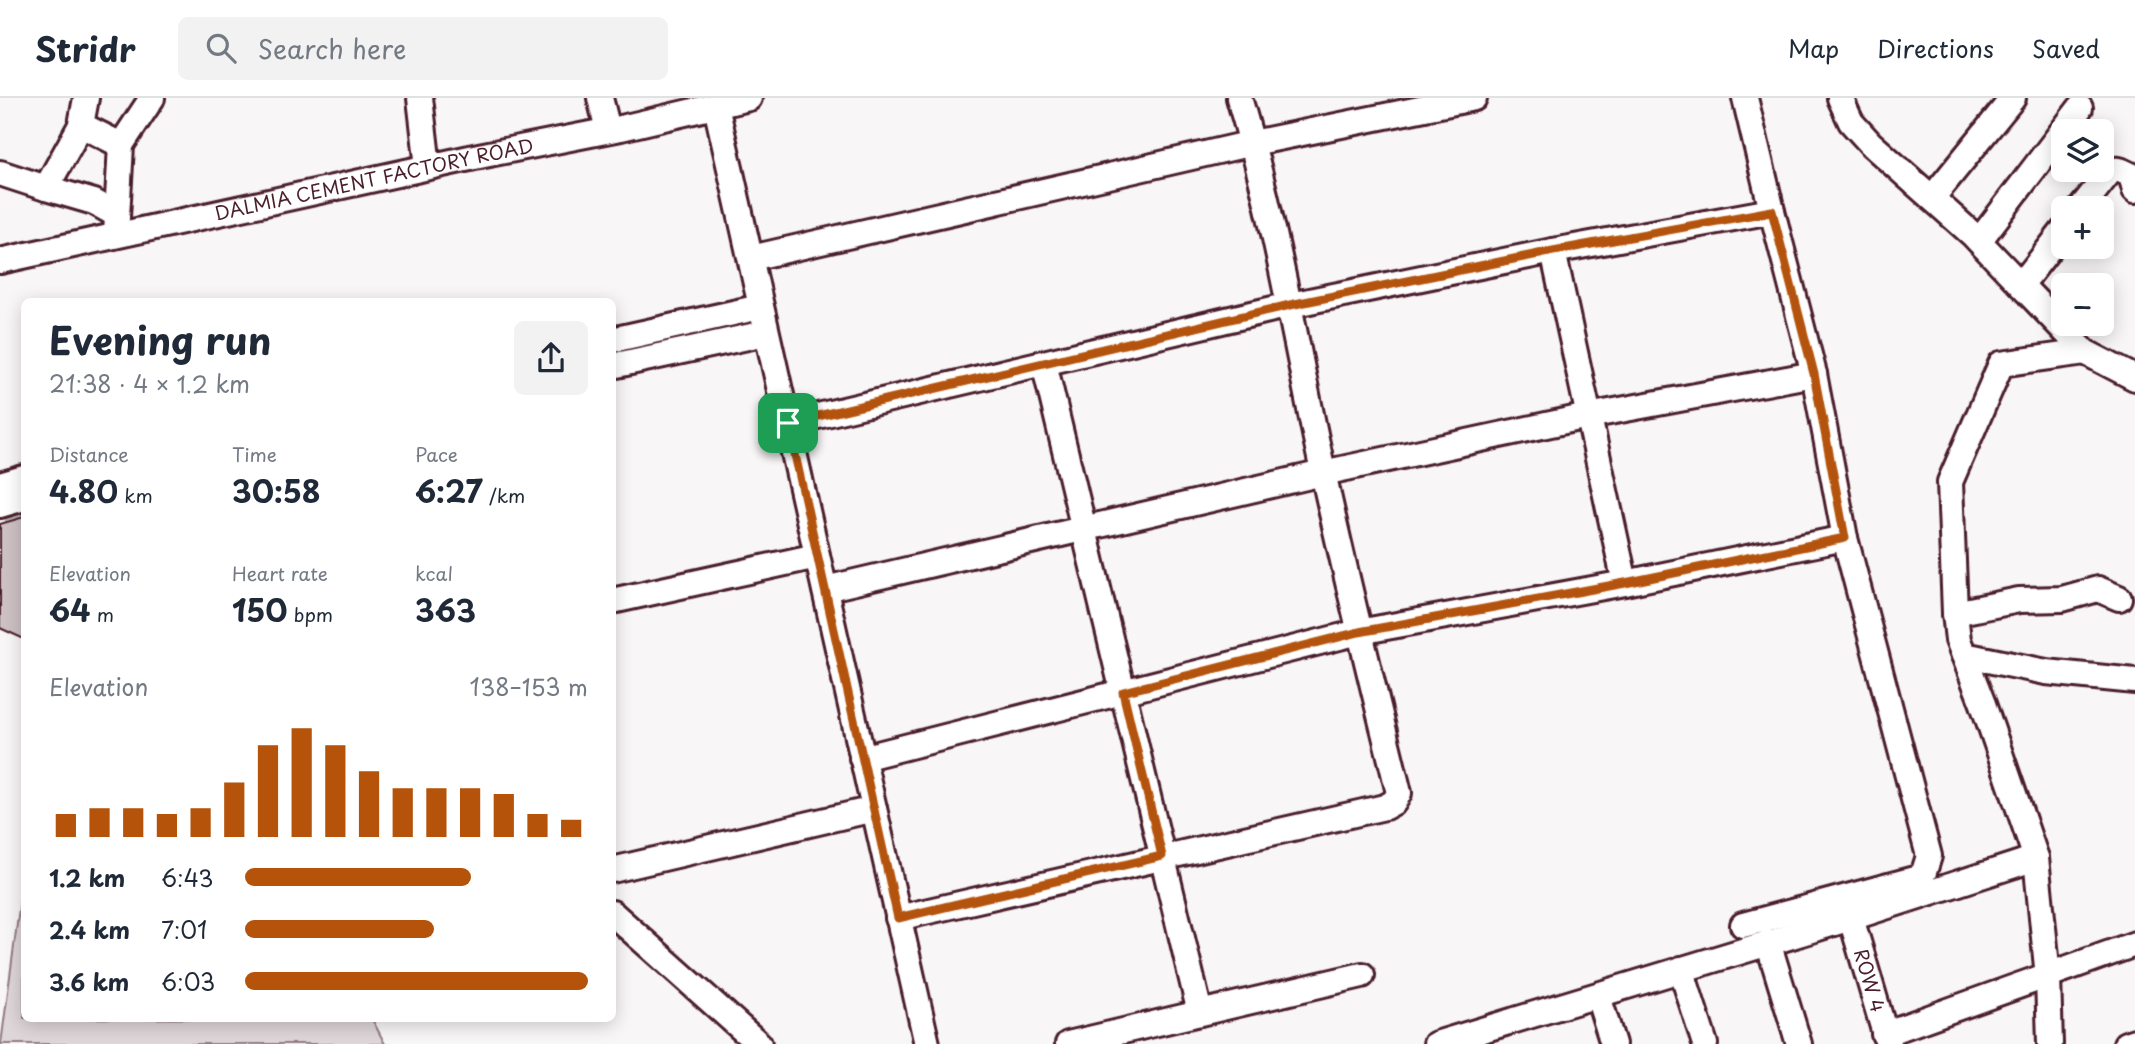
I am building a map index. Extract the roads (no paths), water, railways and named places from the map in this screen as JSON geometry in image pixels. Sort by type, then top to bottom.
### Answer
[{"type":"street","points":[[46,188],[81,125],[86,98]]},
{"type":"street","points":[[117,225],[121,145],[152,98]]},
{"type":"street","points":[[420,98],[428,167]]},
{"type":"street","points":[[600,98],[608,130]]},
{"type":"street","name":"DALMIA CEMENT FACTORY ROAD","points":[[0,261],[117,225],[428,167],[749,98]]},
{"type":"street","points":[[898,918],[1385,807],[1394,802],[1399,793],[1323,472],[1290,305],[1253,143],[1239,98]]},
{"type":"street","points":[[751,258],[1253,143],[1474,98]]},
{"type":"street","points":[[1743,925],[1918,878],[1928,865],[1929,856],[1845,538],[1814,374],[1745,98]]},
{"type":"street","points":[[1840,98],[1851,122],[1864,137],[1979,241],[2085,352],[2135,378]]},
{"type":"street","points":[[1932,198],[2013,98]]},
{"type":"street","points":[[716,106],[927,1044]]},
{"type":"street","points":[[1979,241],[2080,108]]},
{"type":"street","points":[[81,125],[121,145]]},
{"type":"street","points":[[2091,196],[2111,171],[2118,169],[2134,180]]},
{"type":"street","points":[[0,173],[94,202],[117,225]]},
{"type":"street","points":[[788,423],[1290,305],[1553,251],[1772,211]]},
{"type":"street","points":[[2021,285],[2051,246]]},
{"type":"street","points":[[1553,251],[1625,583]]},
{"type":"street","points":[[616,339],[760,307]]},
{"type":"street","points":[[674,327],[678,352]]},
{"type":"street","points":[[616,365],[766,333]]},
{"type":"street","points":[[2050,1044],[2048,977],[2036,858],[1958,640],[1950,482],[2001,364],[2085,352]]},
{"type":"street","points":[[1044,363],[1200,1013]]},
{"type":"street","points":[[825,589],[1323,472],[1588,415],[1814,374]]},
{"type":"street","points":[[0,485],[21,479]]},
{"type":"street","points":[[0,505],[21,499]]},
{"type":"street","points":[[862,758],[1359,632],[1625,583],[1845,538]]},
{"type":"street","points":[[616,600],[817,556]]},
{"type":"street","points":[[1955,613],[2019,600],[2062,599],[2098,589],[2119,598]]},
{"type":"street","points":[[1964,655],[2046,672],[2135,681]]},
{"type":"street","points":[[616,869],[874,809]]},
{"type":"street","points":[[1436,1044],[1509,1034],[1598,996],[2036,858]]},
{"type":"street","points":[[616,917],[758,1044]]},
{"type":"street","name":"ROW 4","points":[[1851,918],[1886,1039]]},
{"type":"street","points":[[1768,942],[1799,1044]]},
{"type":"street","points":[[1886,1039],[2135,944]]},
{"type":"street","points":[[1681,970],[1705,1044]]},
{"type":"street","points":[[1068,1044],[1362,975]]},
{"type":"street","points":[[1598,996],[1613,1044]]},
{"type":"street","points":[[2126,1044],[2135,1041]]}]
